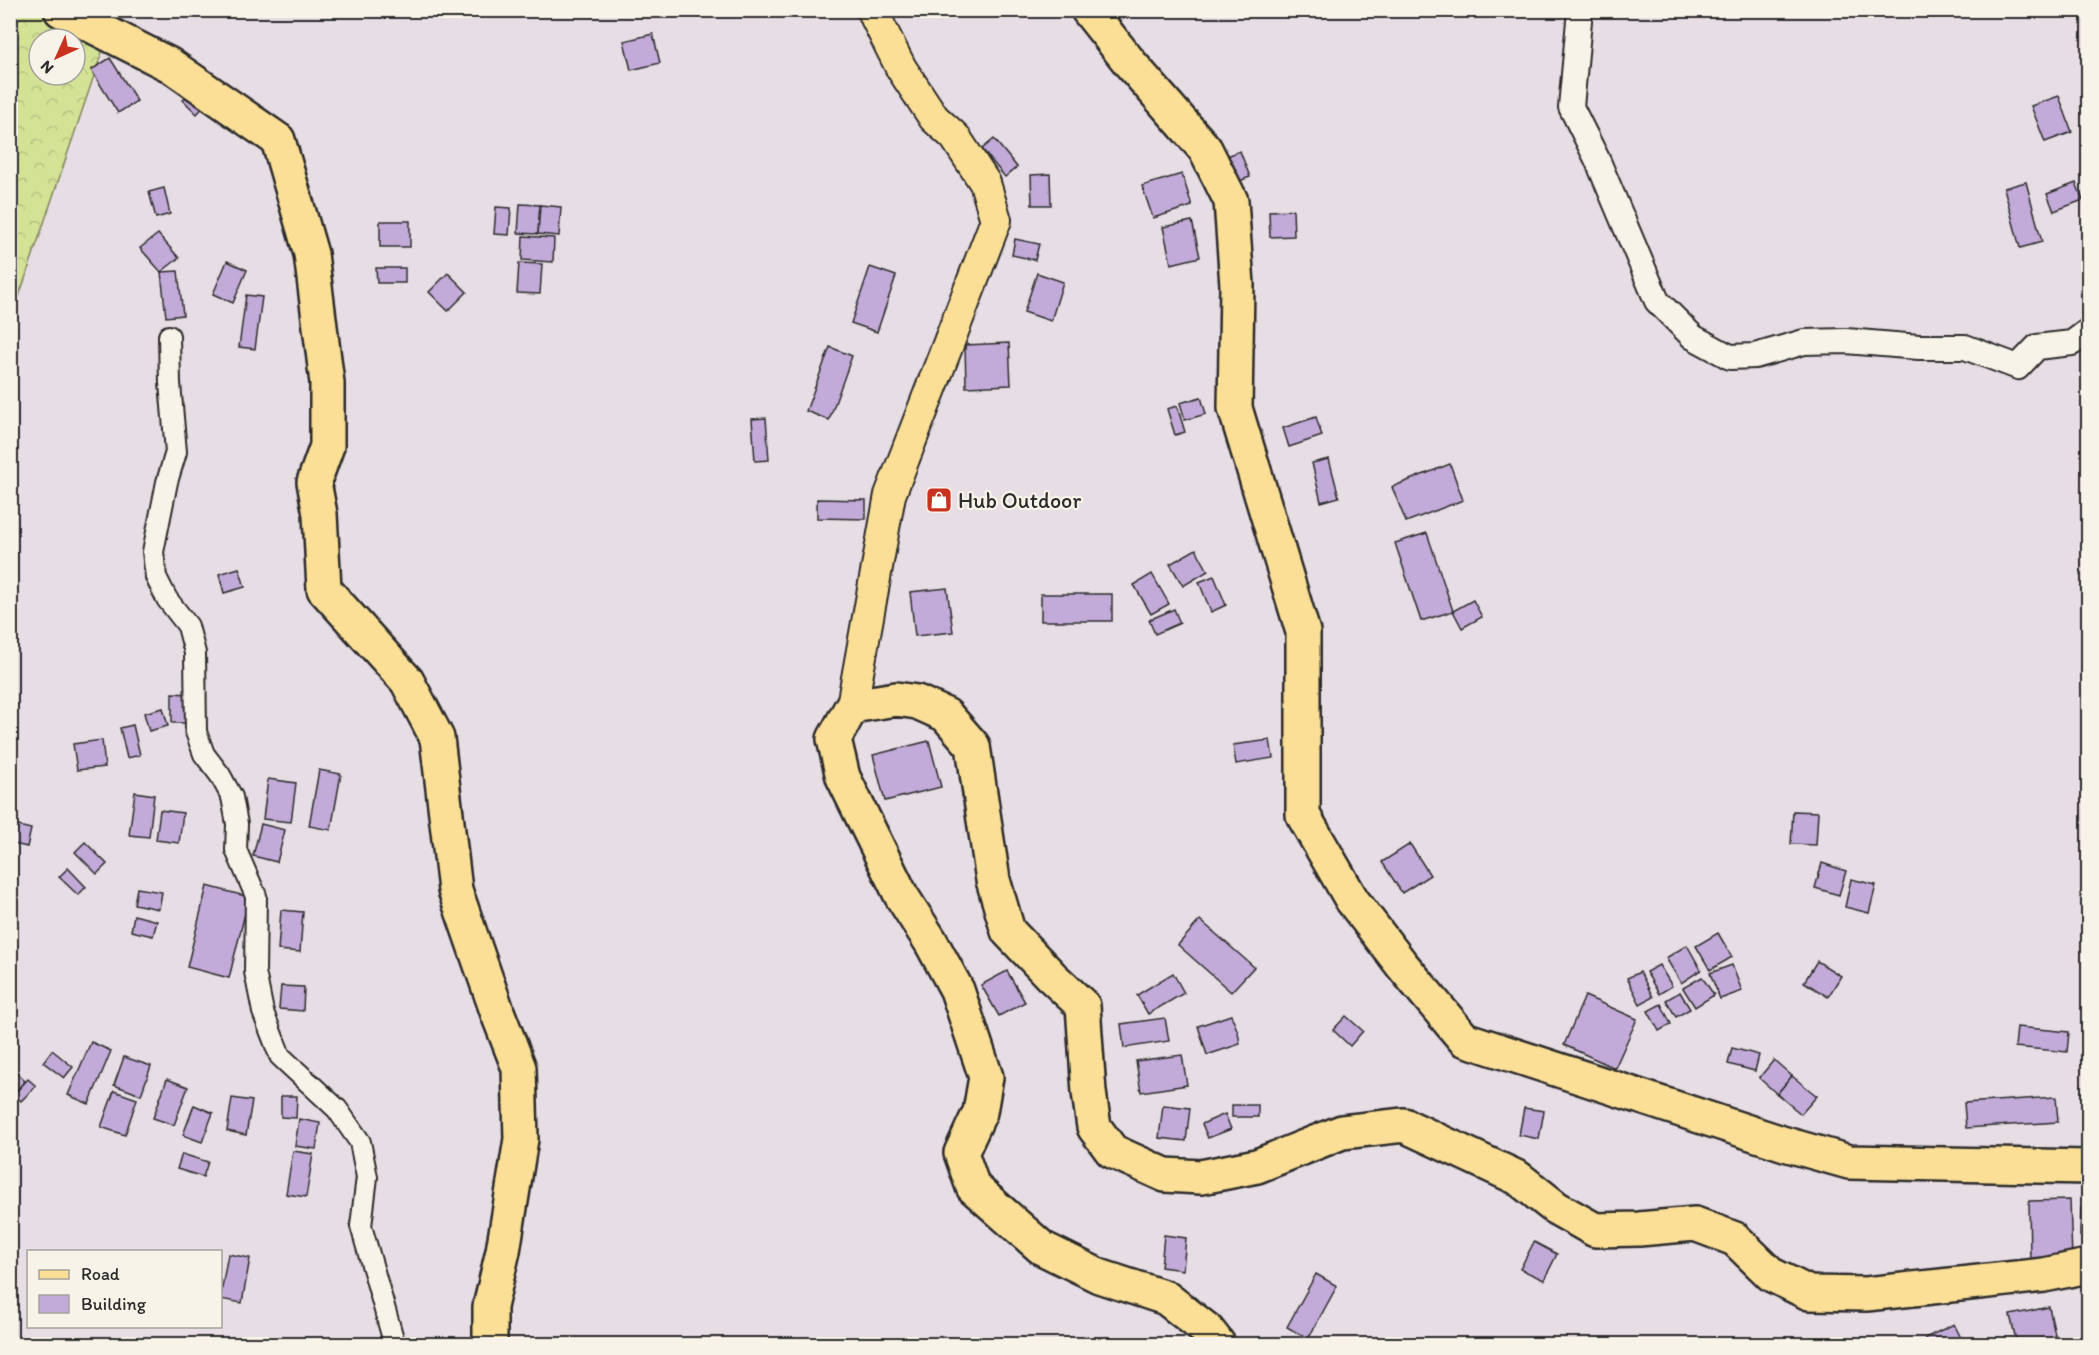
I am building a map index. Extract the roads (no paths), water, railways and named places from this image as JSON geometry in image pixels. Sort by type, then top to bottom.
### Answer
[{"type":"highway","points":[[61,10],[170,65],[278,140],[310,254],[327,383],[327,446],[314,482],[320,514],[324,588],[407,681],[437,738],[455,890],[519,1068],[521,1139],[503,1251],[490,1307],[490,1344]]},
{"type":"highway","points":[[1088,10],[1130,63],[1205,148],[1231,201],[1237,285],[1235,408],[1303,632],[1304,815],[1352,900],[1402,965],[1464,1039],[1785,1144],[1848,1162],[2088,1167]]},
{"type":"highway","points":[[1218,1344],[1207,1330],[1166,1298],[1099,1276],[1042,1248],[973,1187],[961,1153],[980,1112],[986,1077],[957,990],[931,942],[901,895],[843,777],[834,739],[852,706],[896,699],[917,702],[946,715],[973,746],[993,880],[1008,931],[1083,1006],[1089,1092],[1094,1127],[1112,1151],[1165,1175],[1201,1177],[1257,1166],[1342,1132],[1404,1125],[1518,1178],[1556,1208],[1595,1230],[1695,1224],[1735,1239],[1772,1275],[1809,1293],[1866,1294],[2044,1275],[2088,1266]]},
{"type":"main road","points":[[852,706],[890,495],[996,220],[985,183],[955,137],[934,118],[901,68],[872,10]]},
{"type":"street","points":[[1580,10],[1571,107],[1597,159],[1657,302],[1693,337],[1730,357],[1755,356],[1803,342],[1846,341],[1919,347],[1965,347],[2018,367],[2037,347],[2072,343],[2088,331]]},
{"type":"street","points":[[169,336],[176,452],[166,482],[153,552],[156,577],[167,599],[188,626],[195,653],[196,732],[204,754],[220,775],[232,797],[237,824],[236,850],[255,896],[255,972],[263,1012],[280,1056],[337,1109],[360,1142],[367,1177],[361,1226],[393,1344]]},
{"type":"place","name":"Hub Outdoor","points":[[939,500]]}]
